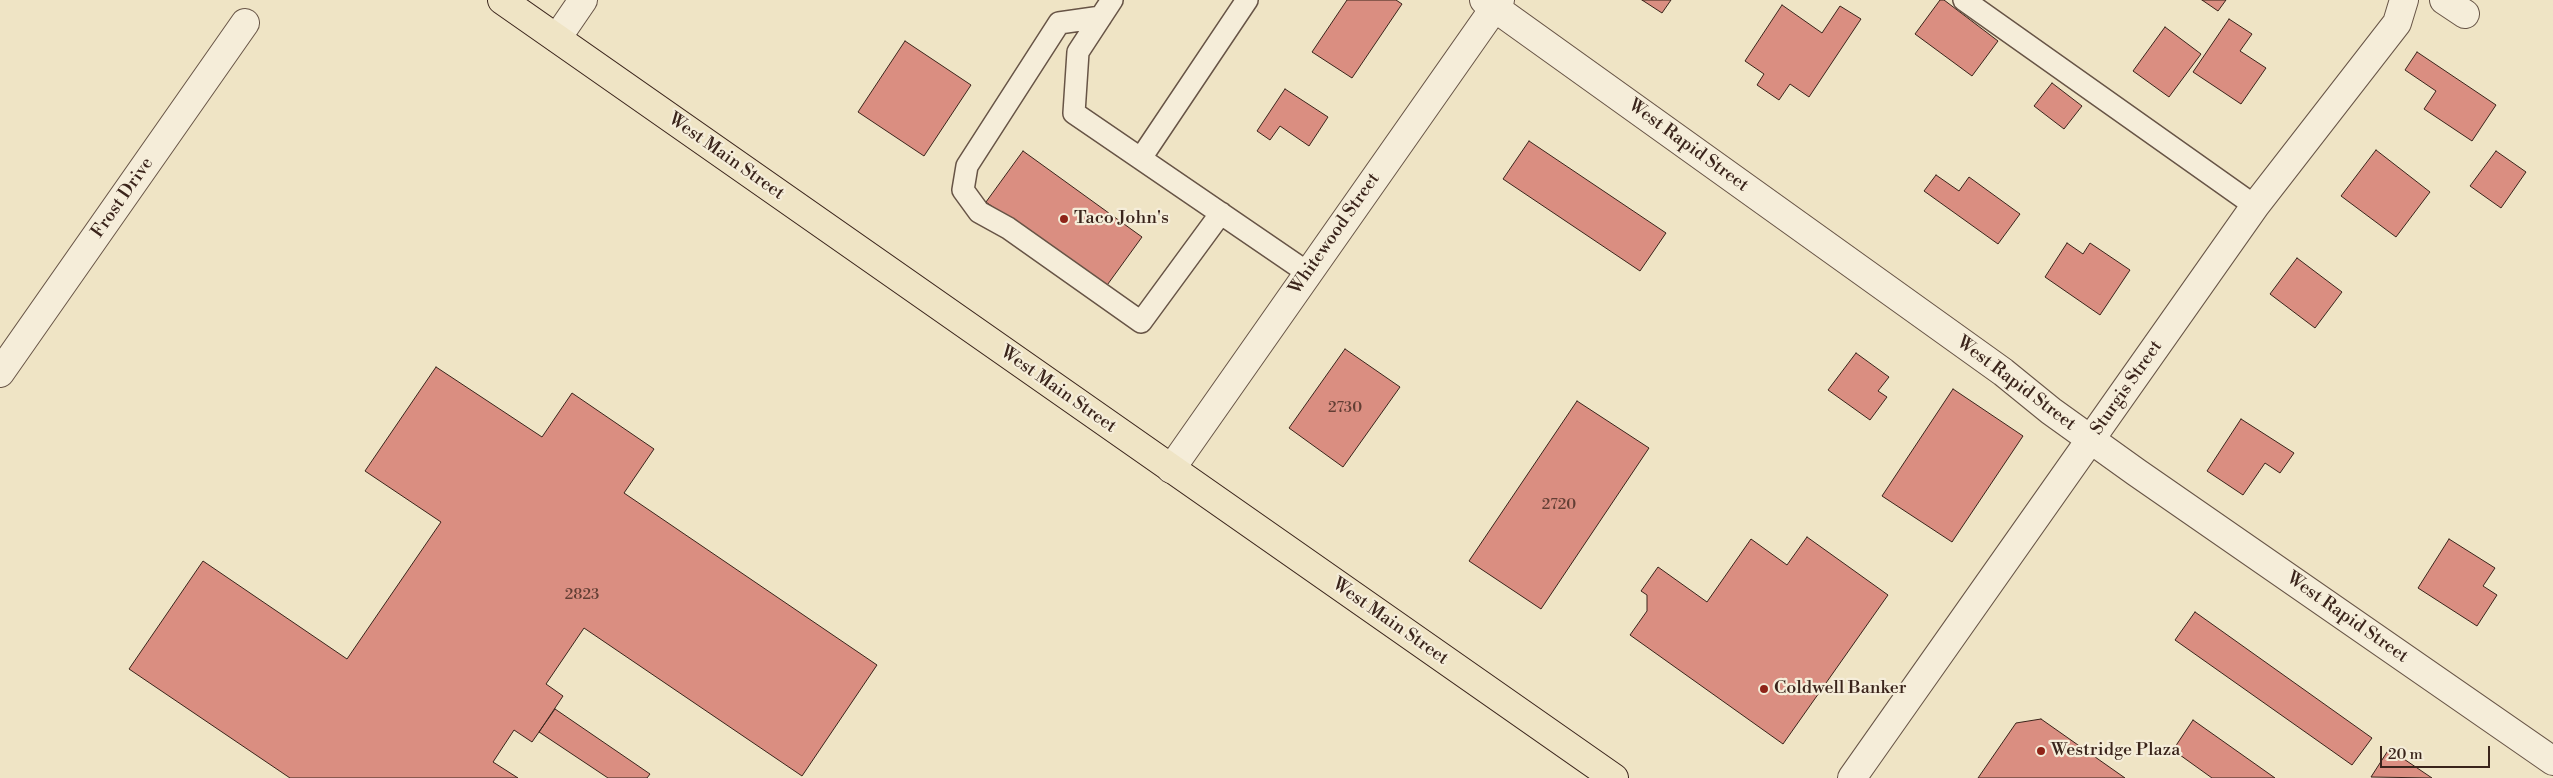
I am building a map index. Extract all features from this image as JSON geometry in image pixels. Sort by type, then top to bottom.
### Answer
[{"type":"main road","name":"West Main Street","points":[[502,0],[1614,778]]},
{"type":"street","points":[[557,38],[582,0]]},
{"type":"street","name":"Sturgis Street","points":[[1852,778],[2255,206],[2397,23],[2404,0]]},
{"type":"street","name":"Whitewood Street","points":[[1170,468],[1308,273],[1493,2]]},
{"type":"street","name":"West Rapid Street","points":[[1493,2],[2003,372],[2091,440],[2553,760]]},
{"type":"street","name":"Frost Drive","points":[[0,373],[245,23]]},
{"type":"lane","points":[[1141,158],[1247,0]]},
{"type":"lane","points":[[1964,0],[2255,206]]},
{"type":"lane","points":[[1107,9],[1078,52],[1074,112],[1308,273]]},
{"type":"lane","points":[[1107,9],[1059,23],[967,166],[964,190],[979,212],[1008,228],[1141,322],[1221,213]]},
{"type":"building","points":[[1347,0],[1396,0],[1402,4],[1352,78],[1312,52]]},
{"type":"building","points":[[1642,0],[1671,0],[1662,13]]},
{"type":"building","points":[[1940,0],[1944,0],[1998,41],[1972,76],[1915,34]]},
{"type":"building","points":[[2202,0],[2226,0],[2218,11]]},
{"type":"building","points":[[1782,5],[1822,33],[1840,6],[1861,19],[1809,97],[1790,84],[1779,100],[1757,85],[1764,74],[1745,61]]},
{"type":"building","points":[[2229,19],[2252,34],[2240,51],[2266,68],[2241,104],[2193,72]]},
{"type":"building","points":[[2165,27],[2201,54],[2169,97],[2133,71]]},
{"type":"building","points":[[905,41],[971,85],[924,156],[858,112]]},
{"type":"building","points":[[2417,52],[2496,105],[2472,141],[2424,109],[2436,91],[2405,70]]},
{"type":"building","points":[[2052,83],[2082,106],[2064,129],[2034,106]]},
{"type":"building","points":[[1285,89],[1328,117],[1309,146],[1280,126],[1270,140],[1257,131]]},
{"type":"building","points":[[1529,141],[1666,233],[1640,271],[1503,179]]},
{"type":"building","points":[[2376,150],[2430,192],[2396,237],[2341,196]]},
{"type":"building","name":"Taco John's","points":[[1023,151],[1142,237],[1105,288],[986,202]]},
{"type":"building","points":[[2496,151],[2526,172],[2501,208],[2470,186]]},
{"type":"building","points":[[1936,175],[1959,191],[1969,177],[2020,214],[1998,244],[1924,191]]},
{"type":"building","points":[[2067,243],[2083,254],[2090,243],[2130,270],[2100,315],[2045,277]]},
{"type":"building","points":[[2297,258],[2342,292],[2315,328],[2270,294]]},
{"type":"building","points":[[1345,349],[1400,387],[1343,467],[1289,428]]},
{"type":"building","points":[[1856,353],[1889,377],[1878,391],[1887,397],[1870,420],[1828,390]]},
{"type":"building","points":[[436,367],[542,437],[572,393],[654,449],[624,493],[877,665],[802,776],[584,628],[546,684],[563,696],[539,732],[532,742],[514,730],[493,762],[518,778],[290,778],[129,669],[203,561],[347,659],[441,522],[365,471]]},
{"type":"building","points":[[1953,389],[2023,436],[1952,542],[1882,496]]},
{"type":"building","points":[[1577,401],[1649,448],[1541,609],[1469,561]]},
{"type":"building","points":[[2241,419],[2294,453],[2280,473],[2265,463],[2243,495],[2207,471]]},
{"type":"building","name":"Coldwell Banker","points":[[1807,537],[1888,595],[1783,744],[1630,635],[1647,611],[1647,595],[1641,591],[1658,567],[1707,602],[1751,539],[1787,565]]},
{"type":"building","points":[[2449,539],[2495,568],[2483,586],[2497,595],[2477,626],[2418,588]]},
{"type":"building","points":[[2195,612],[2372,738],[2352,765],[2175,640]]},
{"type":"building","points":[[555,709],[650,774],[647,778],[608,778],[539,732]]},
{"type":"building","name":"Westridge Plaza","points":[[2041,719],[2125,778],[1978,778],[2016,723]]},
{"type":"building","points":[[2193,720],[2275,778],[2212,778],[2173,750]]},
{"type":"building","points":[[2389,749],[2432,778],[2371,777]]},
{"type":"place","name":"Taco John's","points":[[1064,219]]},
{"type":"place","name":"Coldwell Banker","points":[[1764,689]]},
{"type":"place","name":"Westridge Plaza","points":[[2041,751]]}]
